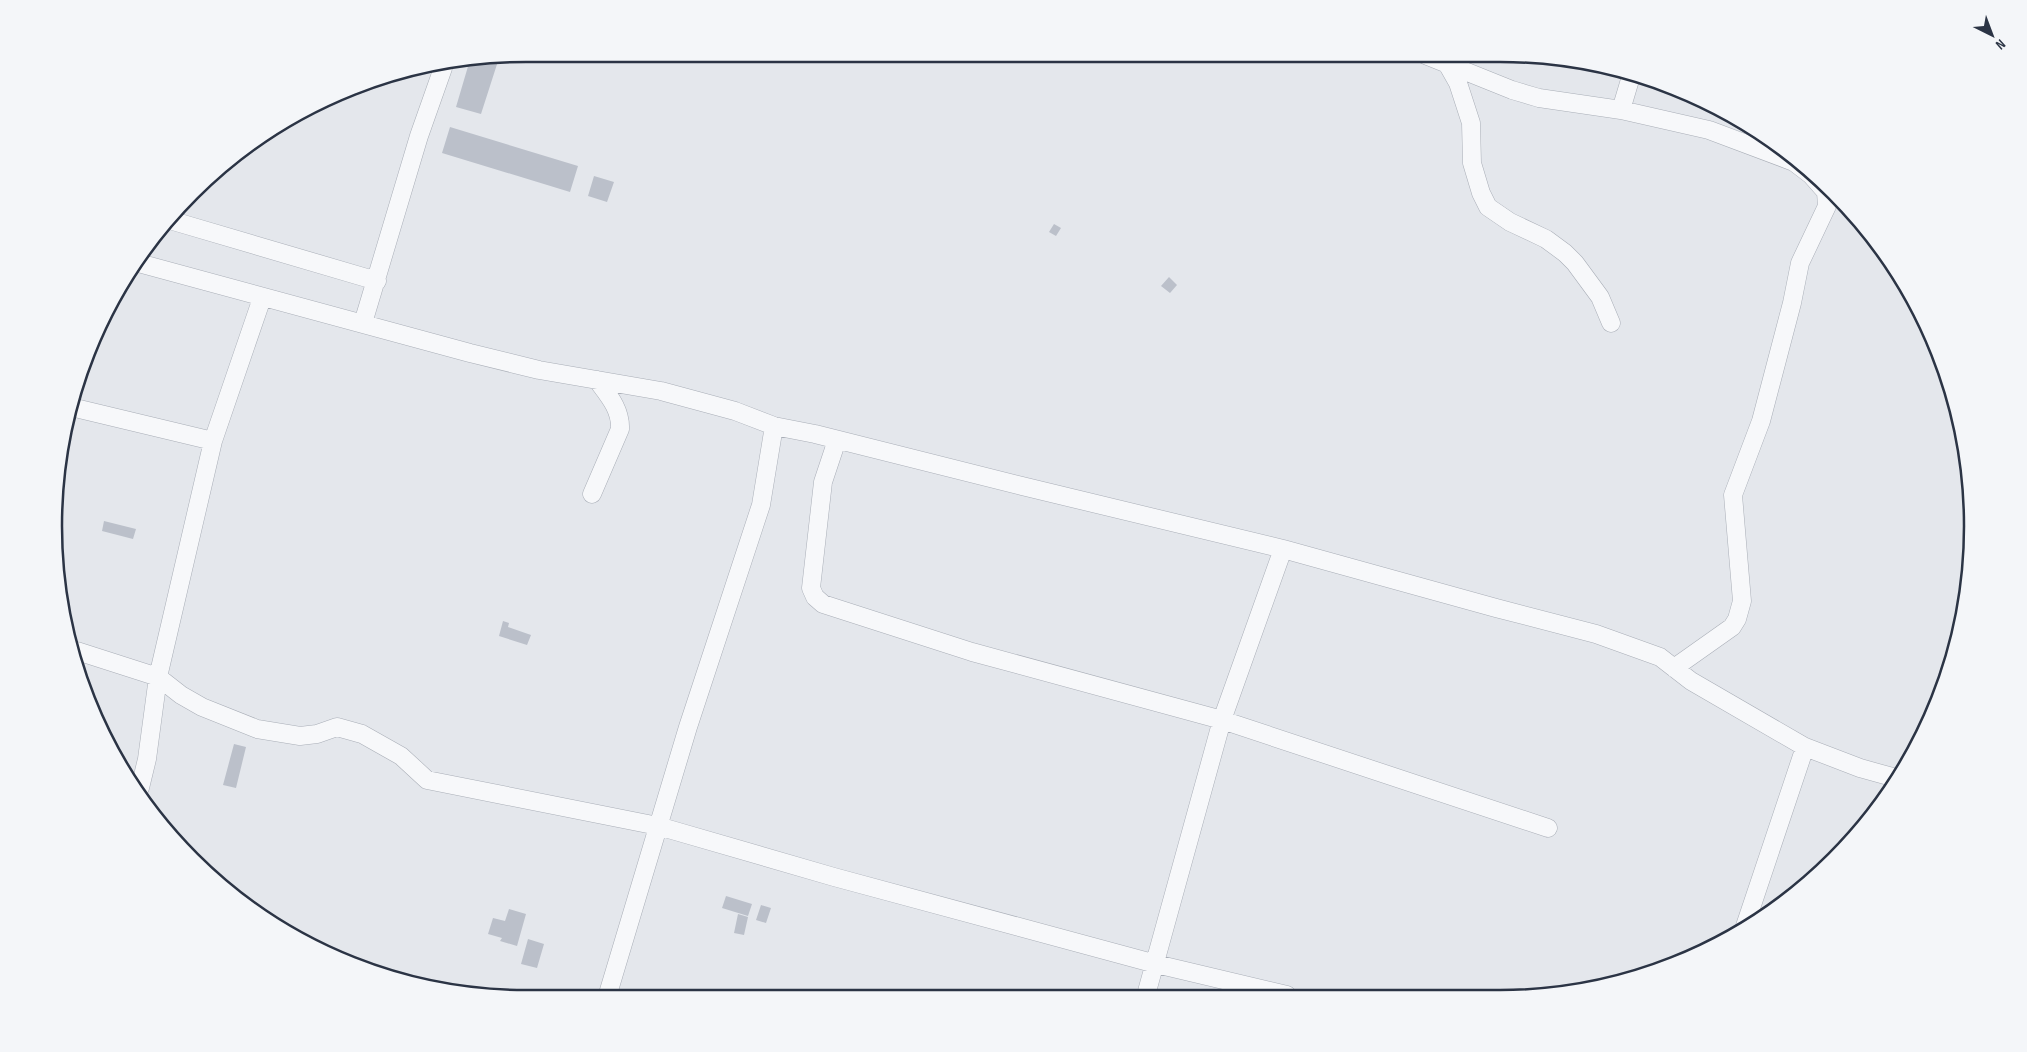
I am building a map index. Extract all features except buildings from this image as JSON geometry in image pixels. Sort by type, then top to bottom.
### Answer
[{"type":"street","points":[[1447,62],[1458,83],[1471,123],[1472,163],[1480,193],[1488,207],[1510,222],[1546,239],[1565,252],[1600,297],[1611,323]]},
{"type":"street","points":[[1453,62],[1512,90],[1539,98],[1621,110],[1709,130],[1783,158]]},
{"type":"street","points":[[363,323],[419,136],[441,70]]},
{"type":"street","points":[[1621,110],[1630,81]]},
{"type":"street","points":[[1674,668],[1732,627],[1737,619],[1742,601],[1733,495],[1761,422],[1792,303],[1800,263],[1826,206],[1827,196]]},
{"type":"street","points":[[176,223],[377,281]]},
{"type":"street","points":[[144,264],[262,298],[539,370],[660,391],[735,412],[774,426],[1283,549],[1596,634],[1660,657],[1690,681],[1805,747],[1860,768],[1891,777]]},
{"type":"street","points":[[141,784],[147,759],[158,677],[213,441],[262,298]]},
{"type":"street","points":[[592,494],[620,429],[621,417],[612,400],[597,380]]},
{"type":"street","points":[[77,409],[213,441]]},
{"type":"street","points":[[610,990],[688,727],[761,505],[774,426]]},
{"type":"street","points":[[837,440],[823,482],[811,588],[814,597],[823,604],[972,652],[1222,720],[1548,828]]},
{"type":"street","points":[[1148,990],[1222,720],[1283,549]]},
{"type":"street","points":[[80,652],[158,677],[181,695],[202,707],[257,729],[300,736],[317,734],[337,727],[362,734],[401,756],[427,780],[658,826],[843,879],[1156,964],[1263,990]]},
{"type":"street","points":[[1748,918],[1805,747]]}]
